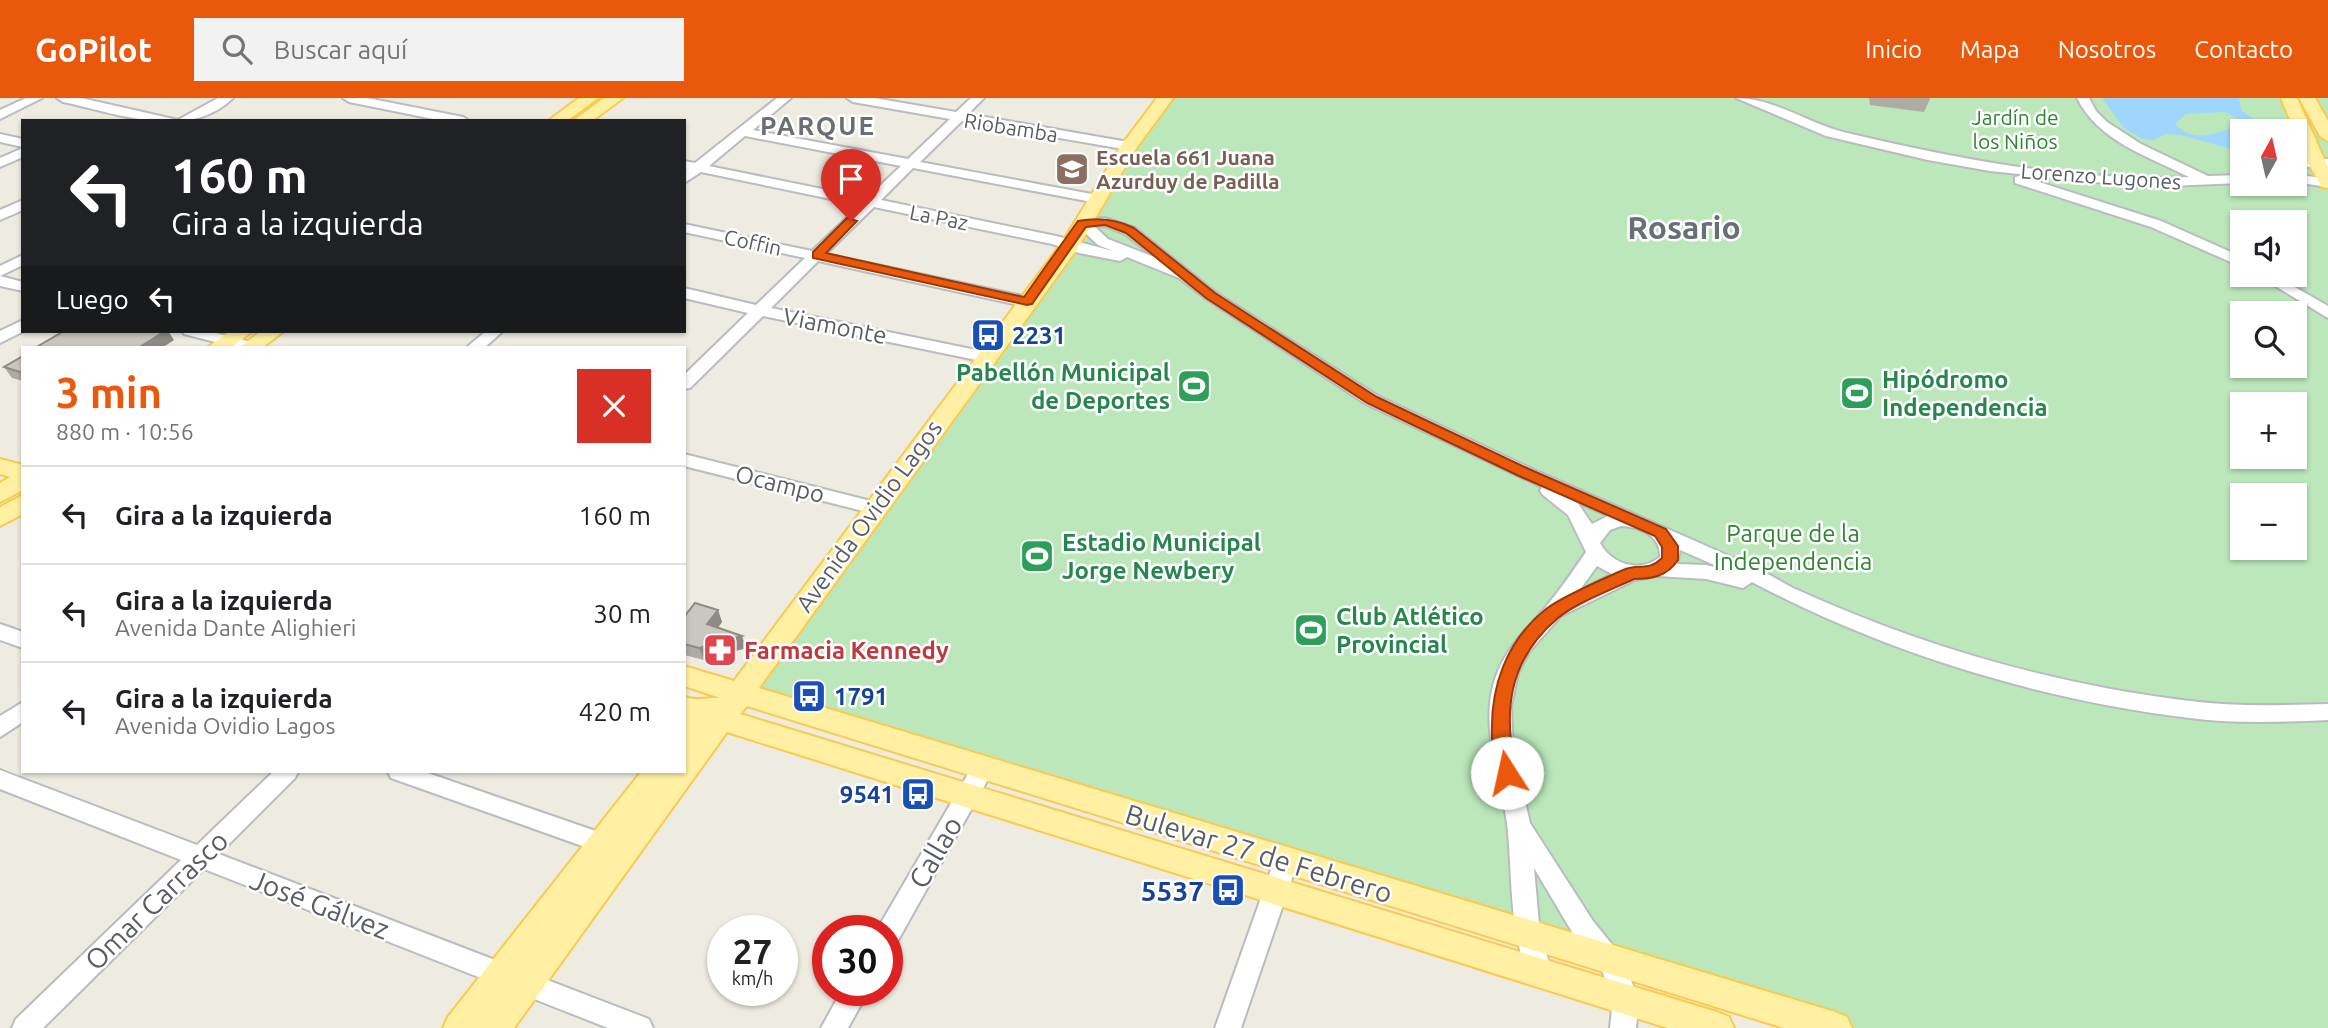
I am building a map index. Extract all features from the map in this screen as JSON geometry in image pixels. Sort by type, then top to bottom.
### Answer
[{"type":"main road","points":[[559,119],[590,98]]},
{"type":"main road","points":[[584,119],[614,98]]},
{"type":"main road","name":"Avenida Ovidio Lagos","points":[[686,734],[703,714],[739,693],[1070,245],[1129,146],[1165,98]]},
{"type":"main road","points":[[2290,98],[2322,163],[2328,183]]},
{"type":"main road","points":[[2307,98],[2328,136]]},
{"type":"main road","points":[[241,344],[269,333]]},
{"type":"main road","points":[[0,466],[14,488],[0,519]]},
{"type":"main road","name":"Bulevar 27 de Febrero","points":[[686,677],[1835,1028]]},
{"type":"main road","name":"Avenida Ovidio Lagos","points":[[686,738],[703,714]]},
{"type":"main road","name":"Bulevar 27 de Febrero","points":[[703,714],[1539,971],[1625,1014],[1717,1028]]},
{"type":"main road","name":"Avenida Ovidio Lagos","points":[[494,1028],[514,979],[602,843],[656,773]]},
{"type":"main road","name":"Avenida Ovidio Lagos","points":[[460,1028],[514,979],[661,773]]},
{"type":"street","points":[[0,115],[36,98]]},
{"type":"street","points":[[63,98],[163,119]]},
{"type":"street","points":[[188,119],[227,98]]},
{"type":"street","points":[[349,98],[453,119]]},
{"type":"street","points":[[374,119],[410,98]]},
{"type":"street","points":[[691,166],[743,132],[785,98]]},
{"type":"street","name":"Riobamba","points":[[853,98],[1129,146]]},
{"type":"street","points":[[686,382],[978,98]]},
{"type":"street","points":[[1742,98],[1831,133],[1938,158],[2099,204],[2168,229],[2230,257]]},
{"type":"street","points":[[2083,98],[2094,117],[2123,141],[2162,156],[2208,181]]},
{"type":"street","points":[[743,132],[1097,199]]},
{"type":"street","points":[[0,138],[21,143]]},
{"type":"street","points":[[0,163],[21,153]]},
{"type":"street","name":"Lorenzo Lugones","points":[[1938,158],[2109,180],[2230,179]]},
{"type":"street","name":"La Paz","points":[[691,166],[1166,265]]},
{"type":"street","points":[[2307,180],[2328,183]]},
{"type":"street","points":[[0,216],[21,205]]},
{"type":"street","points":[[1083,223],[1105,222],[1130,231],[1210,295],[1372,400],[1762,579],[1784,593]]},
{"type":"street","points":[[1083,223],[1103,242],[1166,265],[1182,274]]},
{"type":"street","name":"Coffin","points":[[686,228],[1027,302]]},
{"type":"street","points":[[0,272],[21,260]]},
{"type":"street","points":[[0,281],[21,286]]},
{"type":"street","points":[[2284,287],[2328,313]]},
{"type":"street","name":"Viamonte","points":[[686,293],[986,357]]},
{"type":"street","points":[[0,338],[21,326]]},
{"type":"street","points":[[198,333],[241,344]]},
{"type":"street","points":[[476,346],[493,333]]},
{"type":"street","name":"Ocampo","points":[[686,461],[875,508]]},
{"type":"street","points":[[1524,472],[1575,511],[1594,547],[1611,565],[1632,573],[1660,570],[1706,572],[1784,593],[1847,620],[1973,663],[2130,702],[2204,712],[2282,716],[2328,712]]},
{"type":"street","points":[[1539,971],[1528,935],[1518,821],[1502,750],[1500,707],[1508,673],[1521,646],[1553,612],[1594,547],[1596,529],[1608,522],[1637,522]]},
{"type":"street","points":[[1660,533],[1670,546],[1670,560],[1660,570]]},
{"type":"street","points":[[1553,612],[1632,573]]},
{"type":"street","points":[[0,632],[21,639]]},
{"type":"street","points":[[0,728],[21,712]]},
{"type":"street","name":"Callao","points":[[899,915],[983,768]]},
{"type":"street","name":"Omar Carrasco","points":[[24,1028],[287,773]]},
{"type":"street","points":[[402,773],[602,843]]},
{"type":"street","name":"José Gálvez","points":[[0,779],[640,1028]]},
{"type":"street","points":[[1518,821],[1577,918],[1610,961],[1625,1014]]},
{"type":"street","points":[[1228,1028],[1286,861]]},
{"type":"street","points":[[834,1028],[847,1006]]},
{"type":"green space","name":"Parque de la Independencia","points":[[1165,98],[2328,98],[2328,1028],[1835,1028],[739,693],[875,508]]},
{"type":"water","points":[[2102,98],[2239,98],[2241,110],[2254,119],[2239,119],[2224,112],[2186,114],[2175,124],[2183,131],[2200,135],[2209,135],[2230,128],[2230,149],[2181,135],[2166,134],[2153,140],[2143,139],[2124,128]]},
{"type":"building","points":[[61,333],[162,333],[141,346],[38,346]]},
{"type":"building","points":[[21,357],[21,372],[4,367]]},
{"type":"building","points":[[695,603],[718,610],[707,624],[742,636],[699,648],[686,645],[686,614]]},
{"type":"place","name":"Escuela 661 Juana Azurduy de Padilla","points":[[1072,169]]},
{"type":"place","name":"2231","points":[[988,335]]},
{"type":"place","name":"Pabellón Municipal de Deportes","points":[[1194,386]]},
{"type":"place","name":"Hipódromo Independencia","points":[[1857,393]]},
{"type":"place","name":"Estadio Municipal Jorge Newbery","points":[[1037,556]]},
{"type":"place","name":"Club Atlético Provincial","points":[[1311,630]]},
{"type":"place","name":"Farmacia Kennedy","points":[[720,650]]},
{"type":"place","name":"1791","points":[[809,696]]},
{"type":"place","name":"9541","points":[[918,794]]},
{"type":"place","name":"5537","points":[[1228,890]]},
{"type":"district","name":"PARQUE","points":[[818,125]]},
{"type":"district","name":"Rosario","points":[[1684,227]]},
{"type":"route","points":[[851,221],[817,255],[1027,302],[1070,245],[1083,223],[1105,222],[1119,225],[1210,295],[1372,400],[1660,533],[1670,546],[1670,560],[1660,570],[1632,573],[1553,612],[1534,629],[1521,646],[1508,673],[1500,707],[1502,750],[1507,773]]},
{"type":"park label","name":"Jardín de los Niños","points":[[2015,129]]}]
